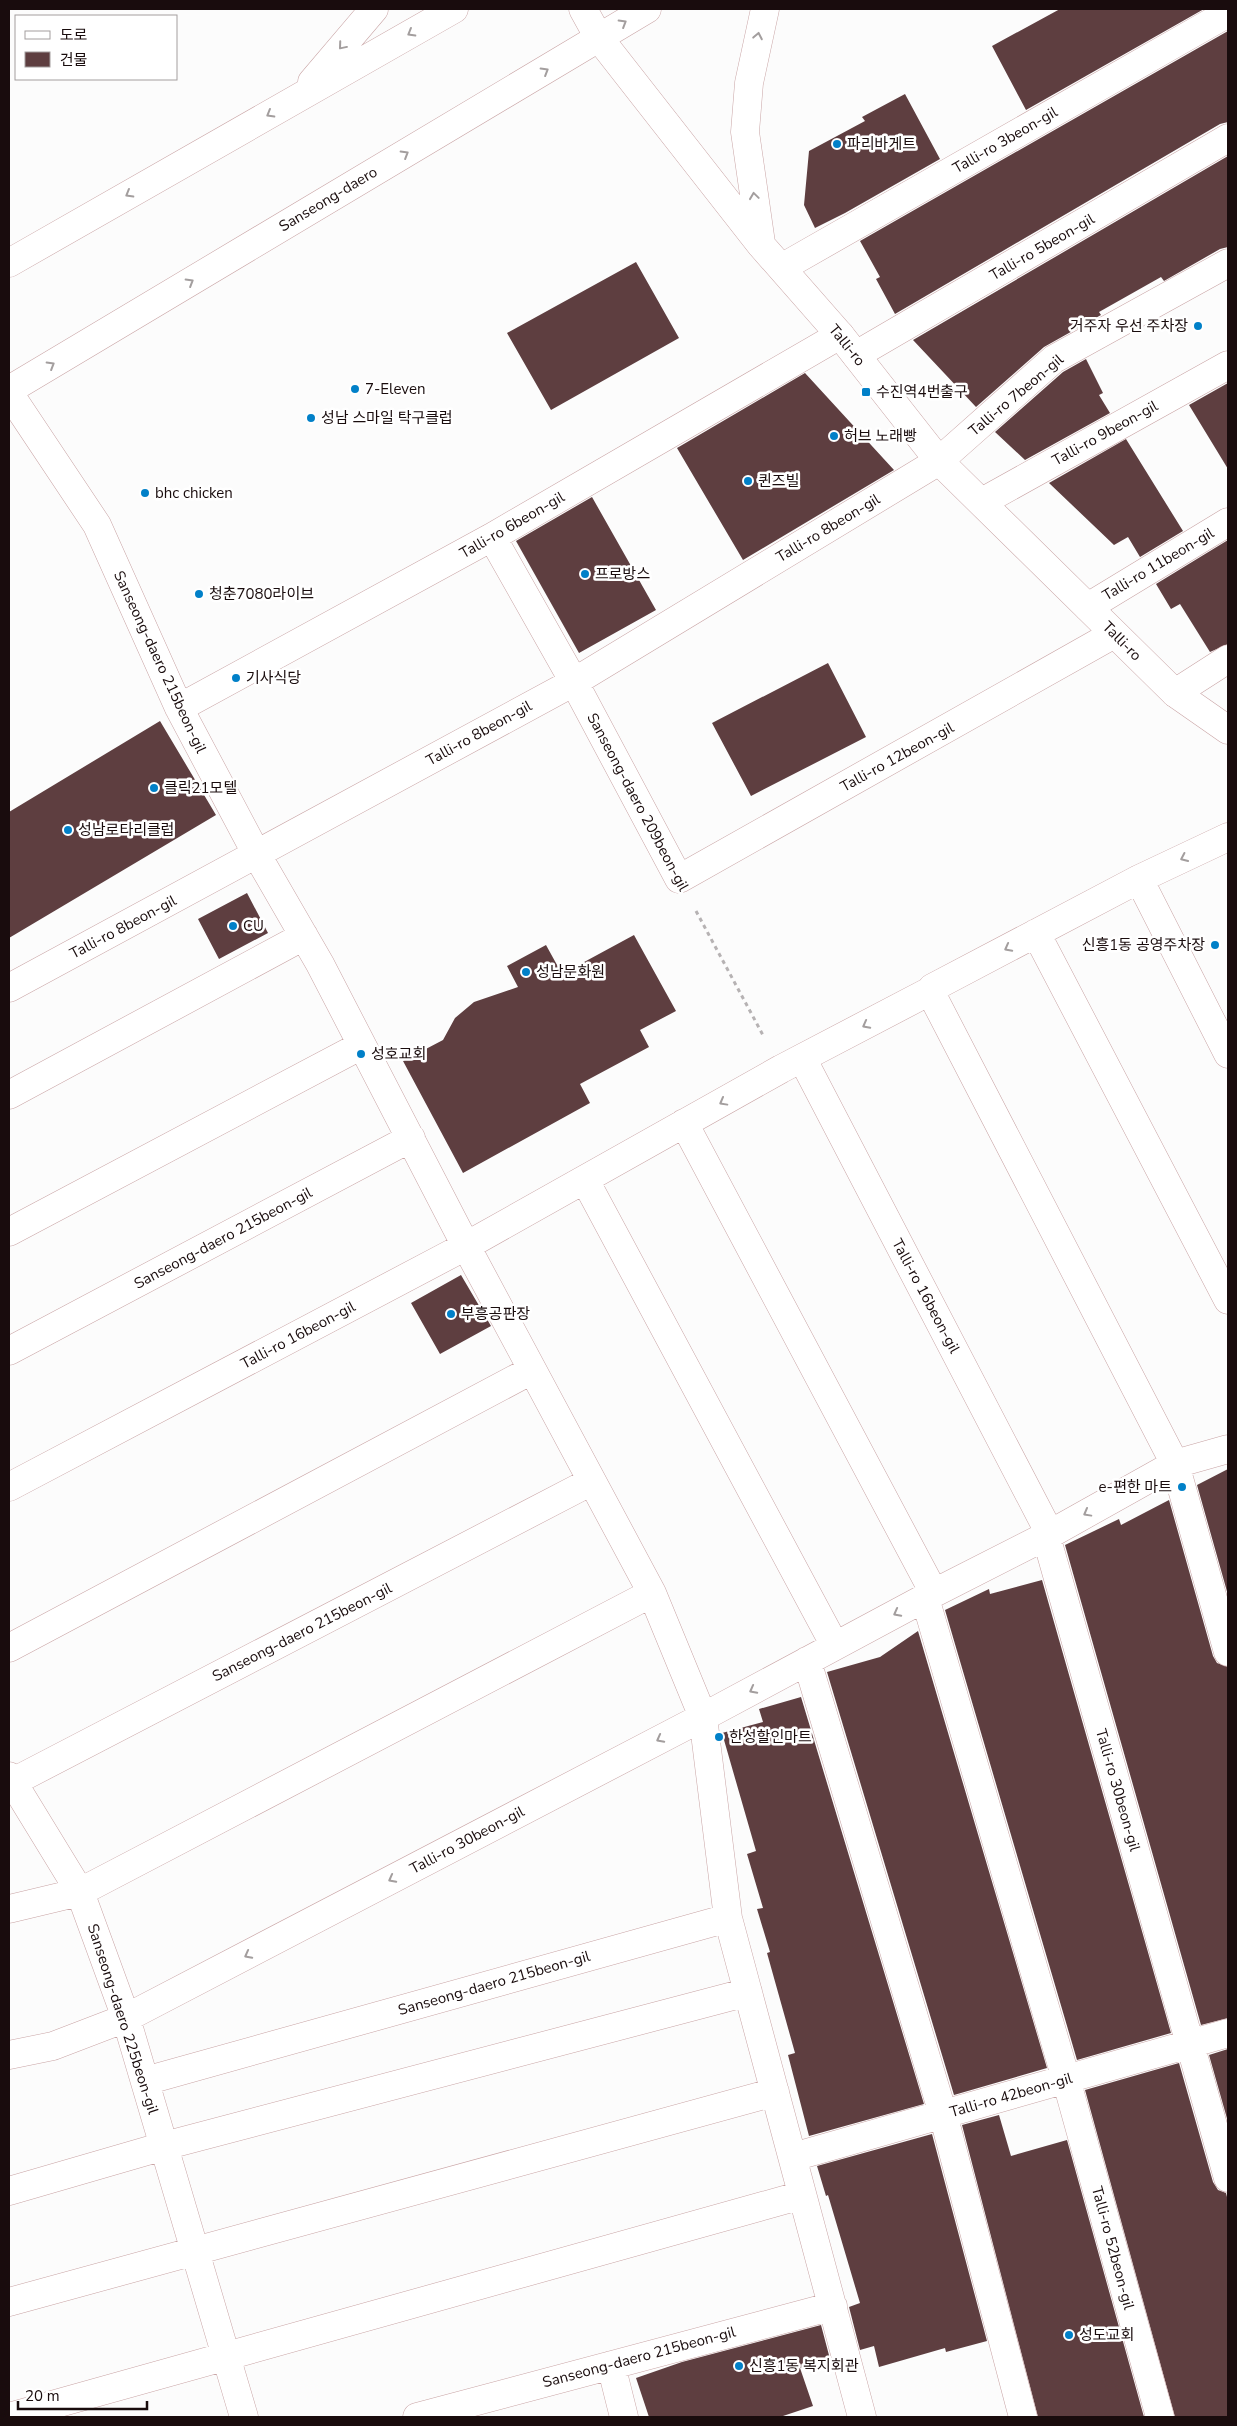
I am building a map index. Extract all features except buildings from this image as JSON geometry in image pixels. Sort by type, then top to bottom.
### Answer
[{"type":"street","points":[[299,98],[374,9]]},
{"type":"street","points":[[9,263],[454,9]]},
{"type":"street","name":"Talli-ro","points":[[583,9],[599,38],[761,245],[783,268],[848,345],[939,461],[1174,693],[1228,730]]},
{"type":"street","name":"Sanseong-daero","points":[[9,391],[648,9]]},
{"type":"street","points":[[761,245],[745,132],[749,83],[765,9]]},
{"type":"street","name":"Talli-ro 3beon-gil","points":[[783,268],[1228,13]]},
{"type":"street","name":"Talli-ro 5beon-gil","points":[[848,345],[1228,138]]},
{"type":"street","name":"Talli-ro 7beon-gil","points":[[939,461],[1054,359],[1228,263]]},
{"type":"street","name":"Talli-ro 6beon-gil","points":[[179,708],[848,345]]},
{"type":"street","name":"Talli-ro 9beon-gil","points":[[982,502],[1228,365]]},
{"type":"street","name":"Sanseong-daero 215beon-gil","points":[[9,391],[96,525],[179,708],[257,855],[304,936],[466,1246],[652,1593],[703,1717],[728,1918],[862,2417]]},
{"type":"street","name":"Talli-ro 8beon-gil","points":[[9,988],[574,682],[939,461]]},
{"type":"street","name":"Talli-ro 11beon-gil","points":[[1088,607],[1228,522]]},
{"type":"street","name":"Sanseong-daero 209beon-gil","points":[[492,537],[574,682],[679,880]]},
{"type":"street","name":"Talli-ro 12beon-gil","points":[[679,880],[1114,634]]},
{"type":"street","points":[[1174,693],[1228,659]]},
{"type":"street","name":"Talli-ro 16beon-gil","points":[[9,1487],[466,1246],[792,1063],[930,991],[932,988],[1139,879],[1228,837]]},
{"type":"street","points":[[1139,879],[1228,1054]]},
{"type":"street","points":[[1036,933],[1228,1300]]},
{"type":"street","points":[[9,1095],[304,936]]},
{"type":"street","points":[[930,991],[1175,1464],[1228,1652]]},
{"type":"street","points":[[9,1232],[362,1045]]},
{"type":"street","name":"Talli-ro 16beon-gil","points":[[792,1063],[1048,1535]]},
{"type":"street","points":[[684,1123],[929,1596],[1066,2079]]},
{"type":"street","name":"Sanseong-daero 215beon-gil","points":[[9,1352],[410,1138]]},
{"type":"street","points":[[585,1180],[835,1646]]},
{"type":"street","points":[[9,1648],[532,1370]]},
{"type":"street","name":"Talli-ro 30beon-gil","points":[[9,2055],[53,2046],[126,2018],[1048,1535],[1175,1464],[1228,1449]]},
{"type":"street","name":"Sanseong-daero 215beon-gil","points":[[10,1781],[592,1481]]},
{"type":"street","name":"Talli-ro 30beon-gil","points":[[1048,1535],[1190,2044]]},
{"type":"street","points":[[9,1909],[80,1892],[652,1593]]},
{"type":"street","points":[[807,1661],[943,2114],[1023,2417]]},
{"type":"street","name":"Sanseong-daero 225beon-gil","points":[[10,1781],[80,1892],[126,2018],[244,2417]]},
{"type":"street","name":"Sanseong-daero 215beon-gil","points":[[145,2081],[728,1918]]},
{"type":"street","points":[[9,2191],[164,2146],[748,1992]]},
{"type":"street","name":"Talli-ro 42beon-gil","points":[[793,2157],[1228,2033]]},
{"type":"street","points":[[1190,2044],[1228,2178]]},
{"type":"street","name":"Talli-ro 52beon-gil","points":[[1066,2079],[1160,2417]]},
{"type":"street","points":[[9,2302],[775,2092]]},
{"type":"street","points":[[9,2417],[802,2195]]},
{"type":"street","name":"Sanseong-daero 215beon-gil","points":[[417,2417],[833,2306]]},
{"type":"street","points":[[611,2365],[624,2417]]},
{"type":"path","name":"Sanseong-daero 209beon-gil","points":[[679,880],[792,1063]]},
{"type":"place","name":"파리바게트","points":[[837,144]]},
{"type":"place","name":"거주자 우선 주차장","points":[[1198,326]]},
{"type":"place","name":"7-Eleven","points":[[355,389]]},
{"type":"place","name":"수진역4번출구","points":[[866,392]]},
{"type":"place","name":"성남 스마일 탁구클럽","points":[[311,418]]},
{"type":"place","name":"허브 노래빵","points":[[834,436]]},
{"type":"place","name":"퀸즈빌","points":[[748,481]]},
{"type":"place","name":"bhc chicken","points":[[145,493]]},
{"type":"place","name":"프로방스","points":[[585,574]]},
{"type":"place","name":"청춘7080라이브","points":[[199,594]]},
{"type":"place","name":"기사식당","points":[[236,678]]},
{"type":"place","name":"클릭21모텔","points":[[154,788]]},
{"type":"place","name":"성남로타리클럽","points":[[68,830]]},
{"type":"place","name":"CU","points":[[233,926]]},
{"type":"place","name":"신흥1동 공영주차장","points":[[1215,945]]},
{"type":"place","name":"성남문화원","points":[[526,972]]},
{"type":"place","name":"성호교회","points":[[361,1054]]},
{"type":"place","name":"부흥공판장","points":[[451,1314]]},
{"type":"place","name":"e-편한 마트","points":[[1182,1487]]},
{"type":"place","name":"한성할인마트","points":[[719,1737]]},
{"type":"place","name":"성도교회","points":[[1069,2335]]},
{"type":"place","name":"신흥1동 복지회관","points":[[739,2366]]}]
